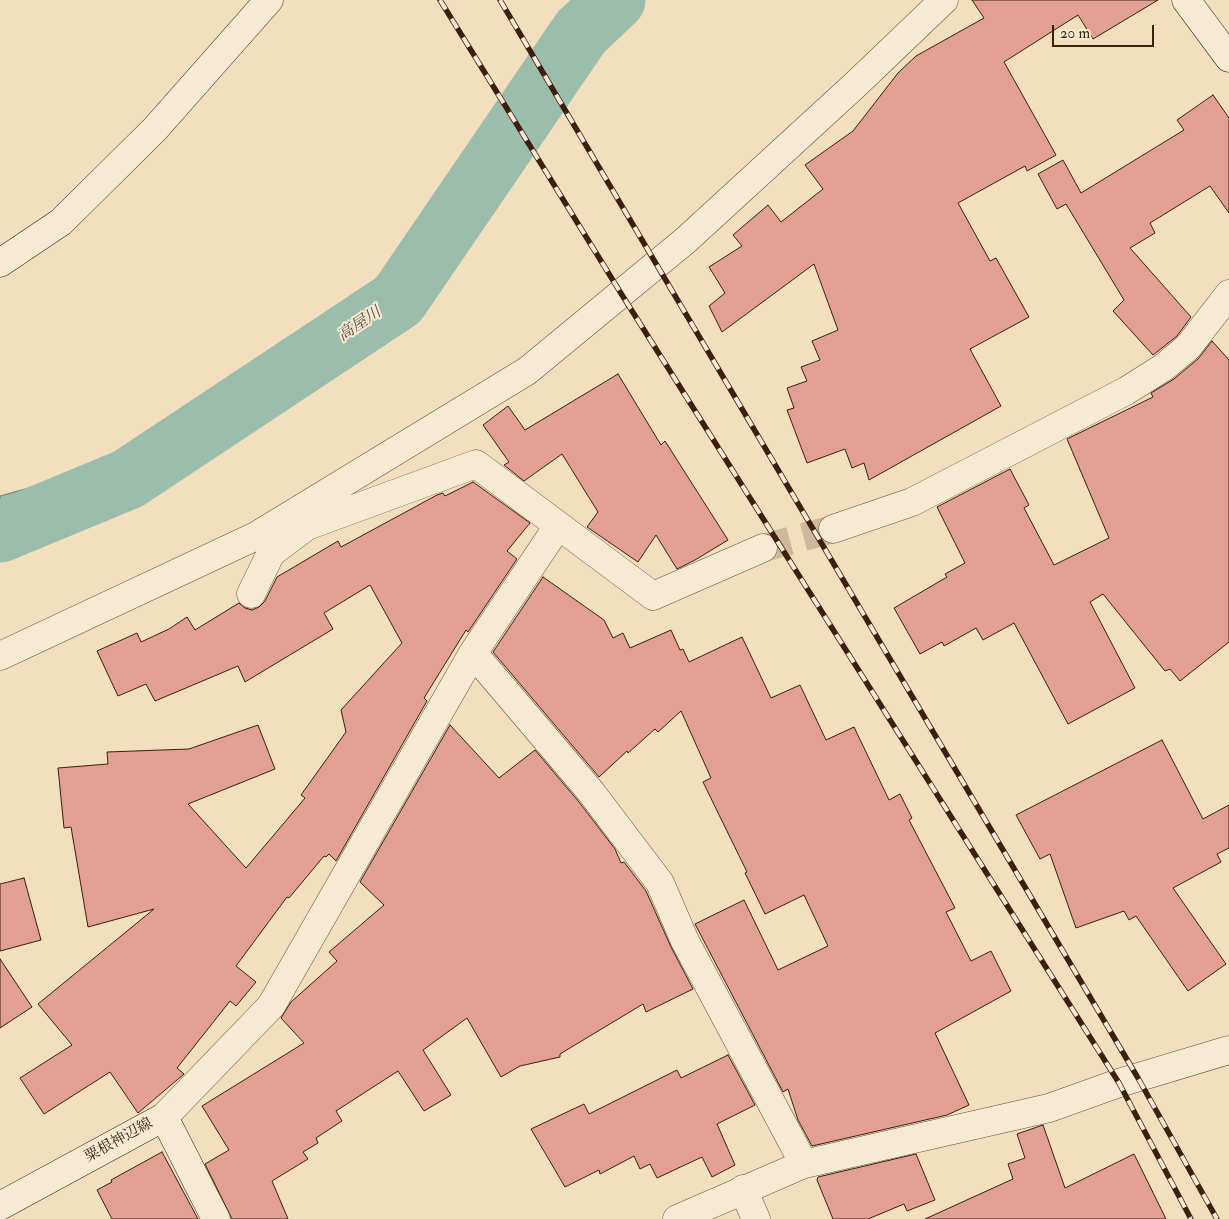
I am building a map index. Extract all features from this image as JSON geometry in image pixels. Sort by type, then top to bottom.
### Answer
[{"type":"street","points":[[0,264],[61,222],[155,128],[269,0]]},
{"type":"street","points":[[0,656],[256,536],[528,371],[686,240],[855,85],[944,0]]},
{"type":"street","points":[[1186,0],[1229,58]]},
{"type":"street","points":[[833,529],[912,502],[1126,391],[1164,367],[1188,347],[1229,294]]},
{"type":"street","points":[[251,594],[271,553],[307,526],[476,464],[652,596],[763,548]]},
{"type":"street","points":[[164,1117],[271,1006],[473,653],[558,526]]},
{"type":"street","points":[[473,653],[591,792],[660,883],[685,941],[804,1164]]},
{"type":"street","points":[[677,1219],[804,1164],[1049,1108],[1119,1083],[1229,1050]]},
{"type":"street","name":"粟根神辺線","points":[[0,1206],[164,1117],[216,1219]]},
{"type":"street","points":[[743,1189],[756,1219]]},
{"type":"shaded area","points":[[57,480],[75,515],[0,547],[0,496]]},
{"type":"building","points":[[972,0],[1158,0],[1093,39],[1078,15],[1004,62],[1056,155],[1027,171],[1025,166],[958,203],[990,261],[996,258],[1029,317],[970,349],[1001,406],[869,480],[864,463],[852,468],[845,449],[807,463],[787,410],[794,408],[787,388],[807,381],[801,367],[820,360],[812,341],[838,330],[814,264],[722,332],[709,306],[725,293],[709,267],[742,246],[733,235],[768,205],[781,222],[823,189],[805,165],[853,131],[898,73],[916,56],[984,18]]},
{"type":"building","points":[[1213,95],[1229,118],[1229,213],[1210,186],[1150,223],[1155,233],[1130,248],[1191,317],[1177,336],[1153,355],[1113,311],[1124,300],[1066,204],[1057,209],[1038,174],[1063,160],[1081,193],[1184,130],[1177,120]]},
{"type":"building","points":[[1212,341],[1229,360],[1229,642],[1180,681],[1170,669],[1165,671],[1103,594],[1090,602],[1135,688],[1068,724],[1014,623],[983,640],[976,628],[944,646],[942,642],[920,654],[894,608],[947,577],[945,574],[965,563],[937,507],[1010,469],[1029,505],[1024,508],[1054,565],[1109,538],[1067,439],[1153,397],[1151,393],[1174,379],[1198,359]]},
{"type":"building","points":[[618,374],[661,445],[665,441],[728,540],[677,569],[656,535],[638,562],[587,527],[598,512],[562,454],[524,481],[504,465],[509,462],[483,425],[508,406],[525,430]]},
{"type":"building","points":[[473,482],[530,523],[507,551],[517,559],[468,632],[466,630],[424,698],[427,701],[336,861],[329,854],[326,857],[324,856],[289,898],[287,897],[236,966],[256,982],[236,1006],[230,1001],[177,1068],[184,1074],[138,1113],[110,1072],[44,1114],[20,1078],[72,1045],[38,1004],[154,909],[88,927],[71,827],[64,828],[58,768],[108,764],[107,752],[189,749],[258,725],[275,769],[188,804],[246,868],[305,798],[301,795],[346,732],[341,710],[402,643],[370,585],[324,613],[333,629],[245,682],[238,666],[155,701],[146,684],[118,696],[97,651],[137,633],[141,642],[169,629],[187,617],[195,630],[239,603],[245,608],[252,610],[259,607],[265,601],[277,577],[338,541],[341,547],[437,495],[443,493],[445,496]]},
{"type":"building","points":[[543,577],[604,620],[613,638],[623,633],[630,648],[671,630],[680,650],[683,649],[689,662],[742,637],[771,698],[800,685],[826,740],[854,727],[889,800],[900,794],[912,818],[909,820],[955,908],[946,912],[971,961],[991,951],[1011,991],[935,1033],[969,1105],[947,1115],[812,1146],[798,1120],[788,1089],[783,1092],[695,924],[744,900],[778,970],[828,946],[804,895],[765,914],[745,873],[747,872],[703,782],[711,778],[681,711],[658,732],[655,729],[628,753],[627,751],[599,777],[493,652]]},
{"type":"building","points":[[450,725],[499,778],[535,750],[579,802],[615,849],[621,863],[624,862],[646,891],[671,947],[693,989],[646,1012],[643,1004],[560,1054],[560,1057],[520,1066],[501,1077],[467,1018],[423,1050],[451,1095],[424,1111],[398,1071],[336,1111],[342,1121],[316,1138],[318,1143],[303,1152],[308,1159],[272,1181],[288,1219],[232,1219],[205,1164],[229,1150],[202,1106],[304,1043],[281,1018],[291,1002],[337,961],[329,952],[384,905],[360,882]]},
{"type":"building","points":[[1162,740],[1203,819],[1229,805],[1229,848],[1217,854],[1221,862],[1173,888],[1226,964],[1188,991],[1136,916],[1129,920],[1124,911],[1076,928],[1050,854],[1040,859],[1016,815]]},
{"type":"building","points":[[24,878],[41,940],[0,951],[0,884]]},
{"type":"building","points":[[0,959],[32,1007],[0,1028]]},
{"type":"building","points":[[728,1055],[755,1105],[717,1124],[735,1165],[712,1177],[702,1157],[657,1178],[650,1164],[640,1169],[634,1156],[600,1174],[599,1170],[565,1187],[531,1129],[584,1104],[589,1114],[677,1070],[681,1078]]},
{"type":"building","points":[[1043,1125],[1065,1188],[1134,1154],[1166,1219],[925,1219],[1013,1179],[1008,1164],[1025,1158],[1017,1134]]},
{"type":"building","points":[[162,1152],[198,1219],[112,1219],[97,1190],[112,1182],[111,1180]]},
{"type":"building","points":[[916,1154],[935,1200],[907,1211],[904,1204],[868,1219],[833,1219],[817,1180],[818,1177]]},
{"type":"waterway","name":"高屋川","points":[[0,532],[128,479],[398,300],[581,32],[615,0]]},
{"type":"tunnel","points":[[763,548],[833,529]]},
{"type":"railway","points":[[440,0],[622,295],[1119,1083],[1191,1219]]},
{"type":"railway","points":[[500,0],[1138,1078],[1217,1219]]}]
